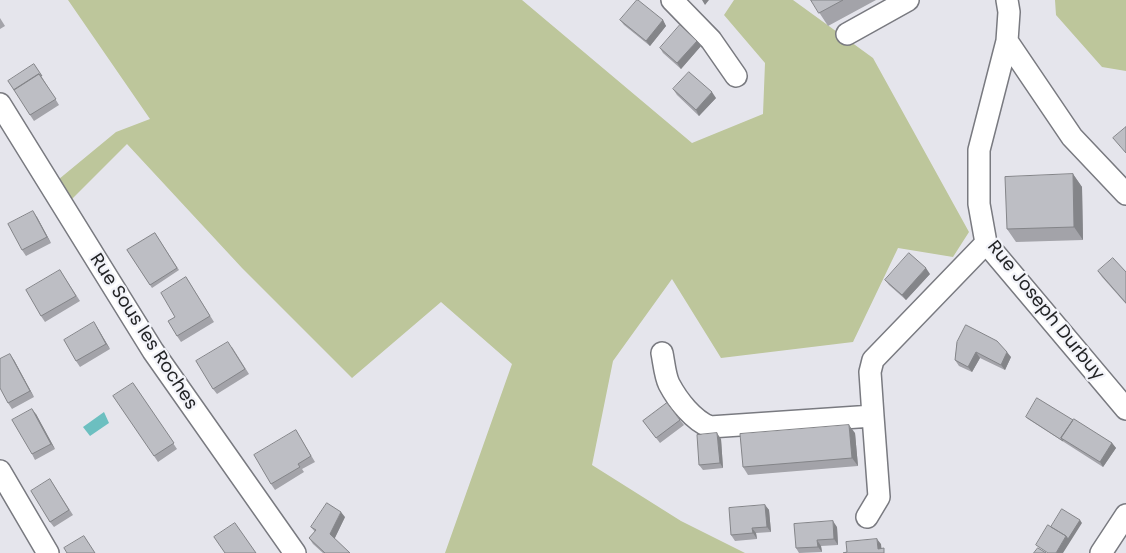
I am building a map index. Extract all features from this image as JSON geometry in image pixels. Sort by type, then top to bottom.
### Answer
[{"type":"street","points":[[672,0],[711,40],[736,76]]},
{"type":"street","points":[[847,34],[908,0]]},
{"type":"street","name":"Rue Joseph Durbuy","points":[[1007,0],[1009,12],[1007,41],[979,150],[979,204],[986,243],[1126,409]]},
{"type":"street","points":[[1007,41],[1072,137],[1126,194]]},
{"type":"street","name":"Rue Sous les Roches","points":[[0,104],[152,351],[294,553]]},
{"type":"street","points":[[868,517],[879,497],[870,372],[873,360],[986,243]]},
{"type":"street","points":[[662,353],[668,384],[691,415],[700,423],[710,427],[873,416]]},
{"type":"street","points":[[0,471],[48,553]]},
{"type":"street","points":[[1102,553],[1126,515]]},
{"type":"green space","points":[[68,0],[522,0],[692,143],[763,114],[765,63],[724,15],[734,0],[793,0],[873,58],[969,232],[953,257],[898,248],[853,342],[721,358],[672,279],[613,361],[592,465],[681,521],[745,553],[445,553],[512,364],[441,302],[352,378],[242,268],[127,144],[68,203],[53,184],[116,132],[150,119]]},
{"type":"green space","points":[[1055,0],[1126,0],[1126,71],[1102,67],[1056,15]]},
{"type":"water","points":[[104,412],[109,423],[90,436],[83,427]]},
{"type":"building","points":[[637,0],[663,20],[646,41],[620,20]]},
{"type":"building","points":[[811,0],[843,0],[819,13]]},
{"type":"building","points":[[680,25],[697,41],[677,63],[660,48]]},
{"type":"building","points":[[34,64],[42,76],[39,74],[14,90],[8,81]]},
{"type":"building","points":[[689,72],[712,92],[696,110],[673,89]]},
{"type":"building","points":[[39,74],[56,99],[30,115],[14,90]]},
{"type":"building","points":[[1126,127],[1126,153],[1113,138]]},
{"type":"building","points":[[1073,174],[1074,227],[1007,229],[1005,177]]},
{"type":"building","points":[[33,211],[47,237],[22,250],[8,224]]},
{"type":"building","points":[[155,233],[177,268],[150,285],[127,250]]},
{"type":"building","points":[[909,253],[926,268],[902,295],[885,280]]},
{"type":"building","points":[[1113,258],[1126,272],[1126,303],[1098,271]]},
{"type":"building","points":[[60,270],[76,296],[41,316],[26,290]]},
{"type":"building","points":[[186,277],[210,316],[177,336],[168,321],[175,317],[161,293]]},
{"type":"building","points":[[94,322],[106,344],[76,361],[64,340]]},
{"type":"building","points":[[966,325],[997,341],[1007,352],[1001,365],[976,352],[968,367],[955,360],[957,342]]},
{"type":"building","points":[[228,342],[245,369],[213,389],[196,361]]},
{"type":"building","points":[[10,354],[30,391],[8,403],[0,388],[0,359]]},
{"type":"building","points":[[133,383],[174,443],[154,456],[113,396]]},
{"type":"building","points":[[1037,398],[1073,420],[1061,438],[1063,441],[1026,417]]},
{"type":"building","points":[[667,403],[680,420],[656,438],[643,421]]},
{"type":"building","points":[[32,409],[51,444],[32,454],[12,420]]},
{"type":"building","points":[[1074,419],[1112,443],[1100,462],[1061,438]]},
{"type":"building","points":[[849,425],[852,458],[743,467],[740,434]]},
{"type":"building","points":[[296,430],[311,456],[298,464],[300,467],[271,484],[254,455]]},
{"type":"building","points":[[717,433],[720,463],[699,465],[697,435]]},
{"type":"building","points":[[50,479],[69,510],[50,522],[31,491]]},
{"type":"building","points":[[327,503],[341,512],[330,534],[350,553],[325,553],[309,538],[316,530],[311,527]]},
{"type":"building","points":[[765,505],[767,527],[752,528],[753,533],[731,535],[729,508]]},
{"type":"building","points":[[1062,509],[1080,520],[1068,539],[1051,527]]},
{"type":"building","points":[[833,521],[834,539],[817,540],[818,547],[796,548],[794,524]]},
{"type":"building","points":[[235,523],[256,553],[225,553],[214,537]]},
{"type":"building","points":[[1048,525],[1066,536],[1056,553],[1048,553],[1036,545]]},
{"type":"building","points":[[84,536],[95,553],[67,553],[64,548]]},
{"type":"building","points":[[877,539],[878,549],[884,548],[884,553],[843,553],[847,552],[846,542]]},
{"type":"building","points":[[1038,548],[1046,553],[1034,553]]}]
